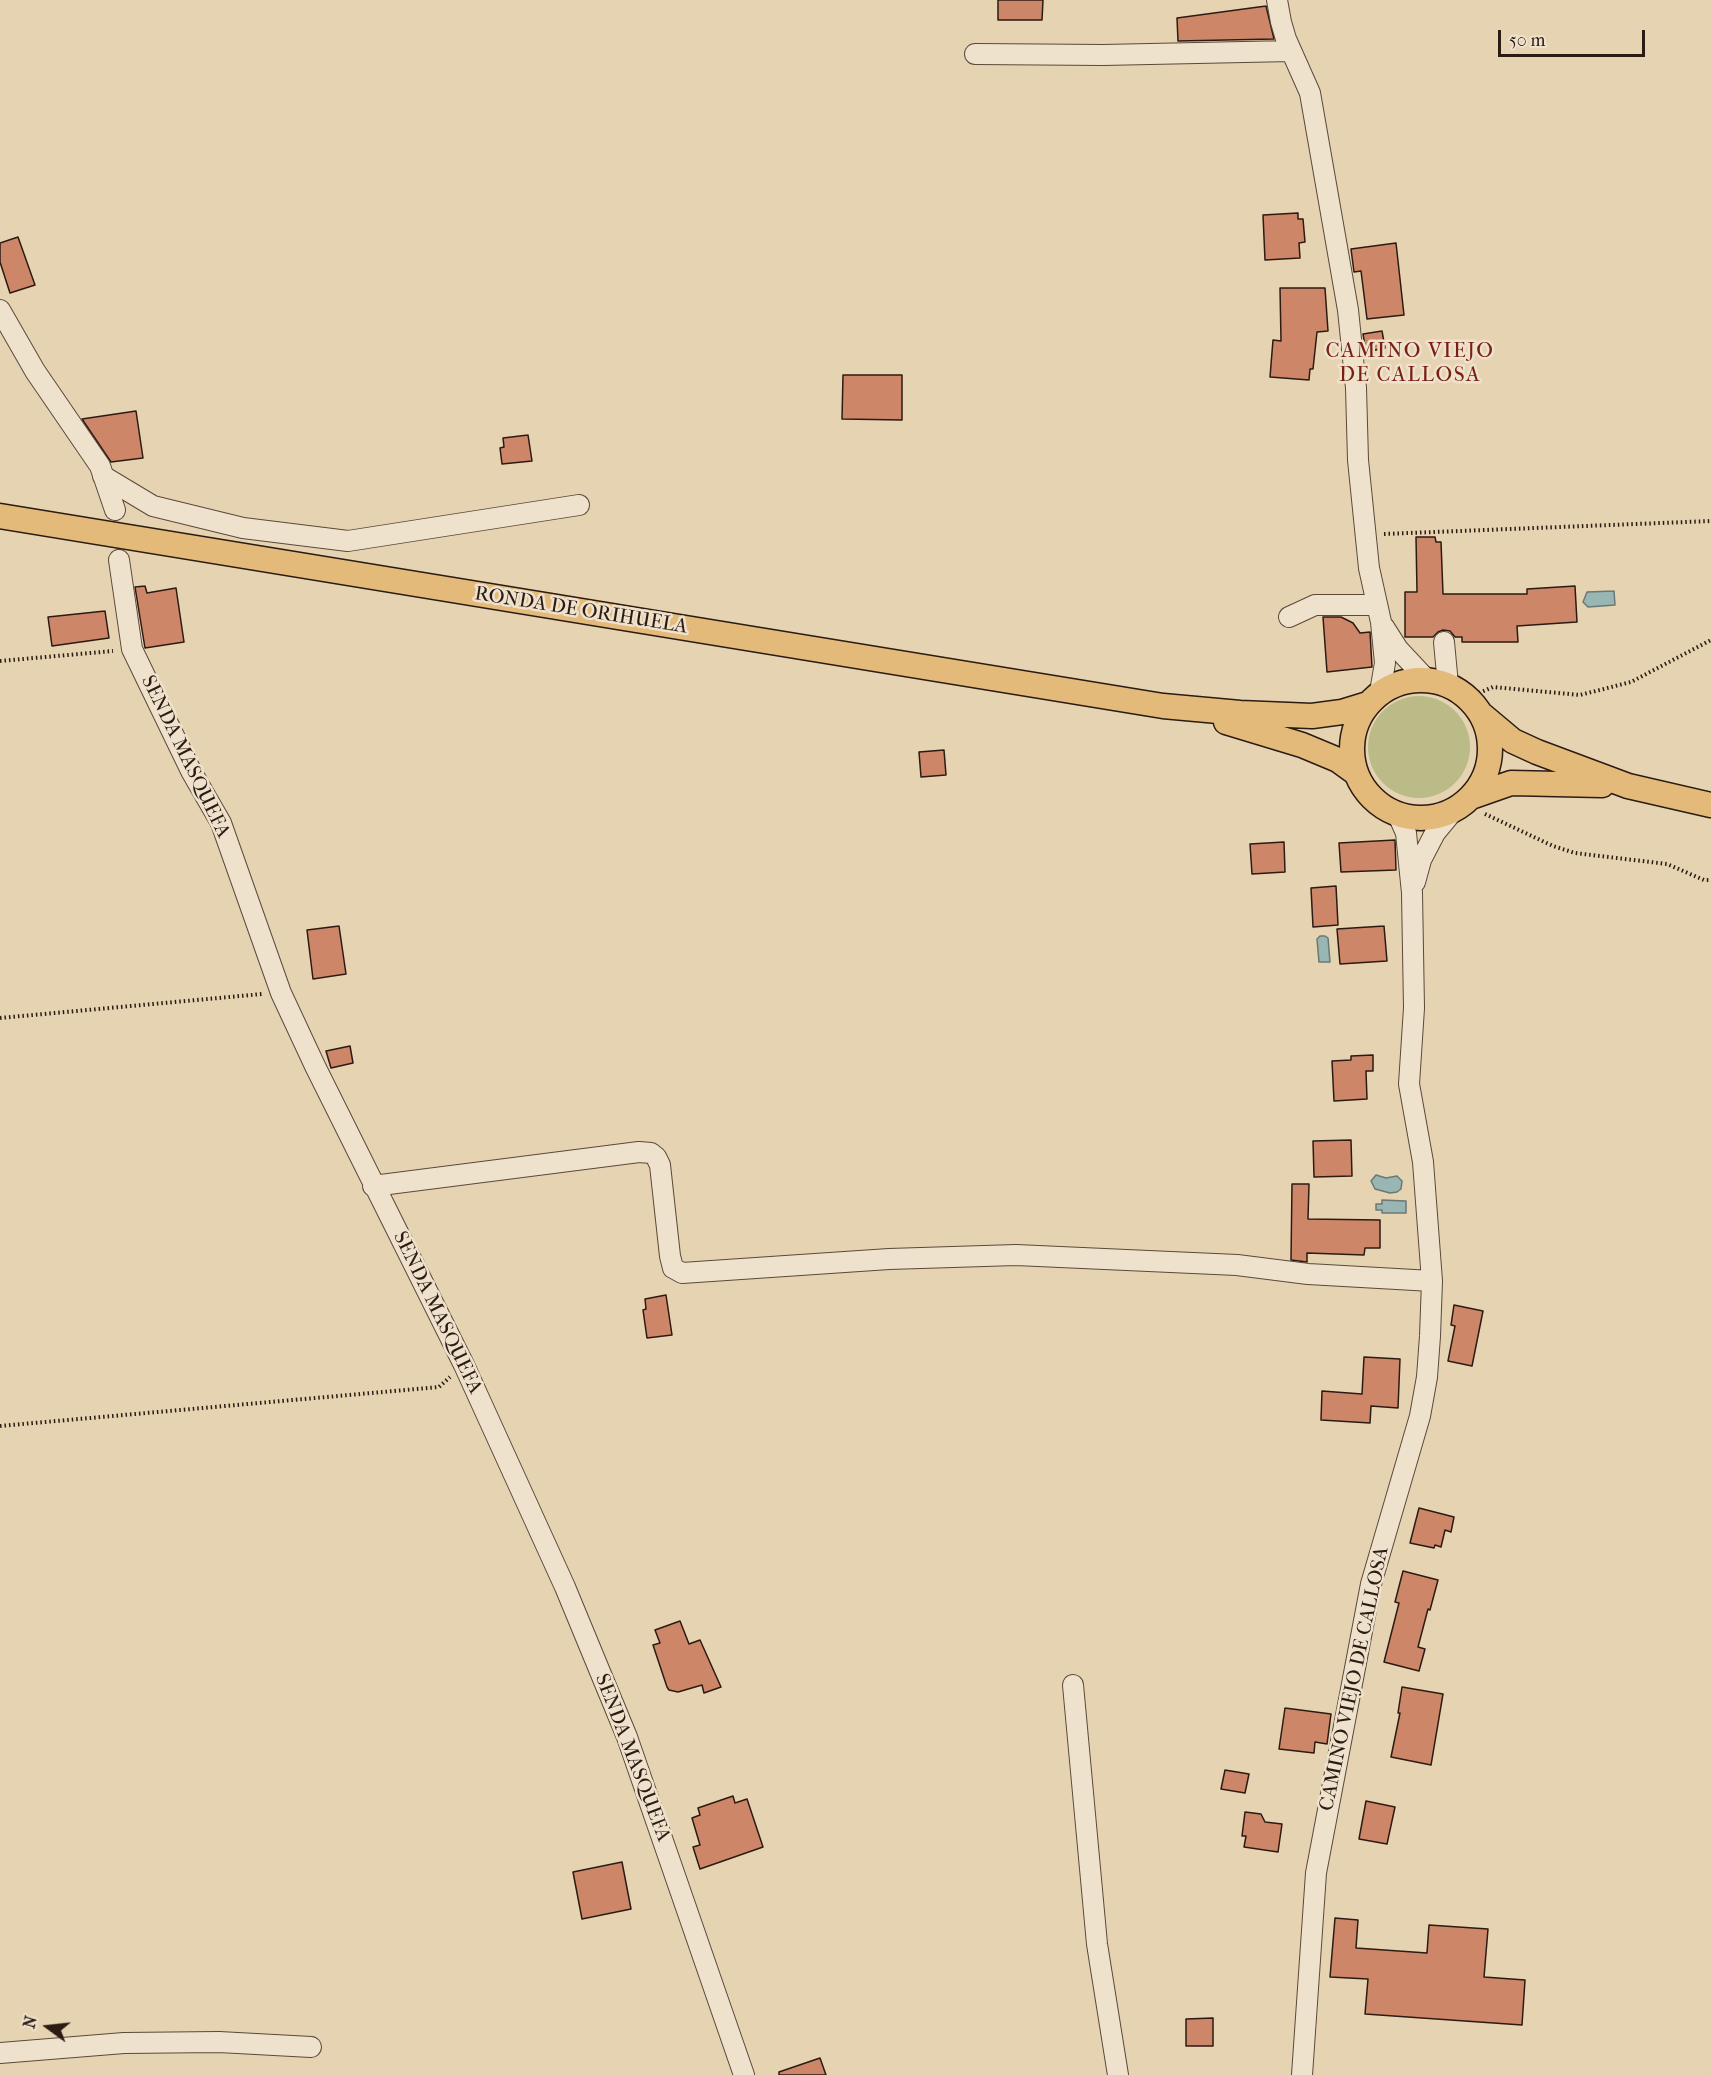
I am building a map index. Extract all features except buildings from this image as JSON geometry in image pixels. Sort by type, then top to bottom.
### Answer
[{"type":"main road","name":"RONDA DE ORIHUELA","points":[[0,516],[1163,705],[1240,713],[1312,716],[1342,712],[1374,698],[1395,684],[1410,680],[1456,694],[1513,741],[1537,752],[1628,786],[1711,805]]},
{"type":"main road","points":[[1456,694],[1488,735],[1490,757],[1484,778],[1462,804]]},
{"type":"main road","name":"RONDA DE ORIHUELA","points":[[1374,698],[1358,720],[1353,737],[1352,756],[1356,774],[1367,793],[1383,808],[1398,815],[1421,819],[1438,817],[1511,783],[1562,782],[1628,786]]},
{"type":"main road","name":"RONDA DE ORIHUELA","points":[[1163,705],[1302,745],[1338,760],[1356,774]]},
{"type":"street","points":[[1277,0],[1281,22],[1291,51],[1310,93],[1348,310],[1356,388],[1358,460],[1369,568],[1379,614],[1385,663],[1374,698]]},
{"type":"street","points":[[975,54],[1103,55],[1291,51]]},
{"type":"street","points":[[0,310],[35,371],[100,466],[115,510]]},
{"type":"street","points":[[103,476],[153,506],[243,528],[348,540],[579,505]]},
{"type":"street","name":"SENDA MASQUEFA","points":[[119,560],[132,649],[191,771],[221,823],[281,993],[373,1186],[464,1365],[565,1587],[627,1737],[744,2075]]},
{"type":"street","points":[[1289,617],[1315,605],[1379,614]]},
{"type":"street","points":[[1379,614],[1398,649],[1456,694]]},
{"type":"street","points":[[1444,642],[1456,694]]},
{"type":"street","points":[[1412,893],[1421,860],[1435,833],[1462,804]]},
{"type":"street","points":[[1398,815],[1406,833],[1412,893]]},
{"type":"street","name":"CAMINO VIEJO DE CALLOSA","points":[[1302,2075],[1316,1873],[1371,1584],[1420,1416],[1427,1377],[1432,1281],[1423,1162],[1408,1084],[1414,1008],[1412,893]]},
{"type":"street","points":[[373,1186],[639,1152],[651,1153],[656,1156],[660,1165],[670,1256],[674,1268],[682,1273],[889,1260],[1016,1255],[1237,1265],[1308,1275],[1432,1281]]},
{"type":"street","points":[[1073,1685],[1097,1944],[1118,2075]]},
{"type":"street","points":[[0,2041],[56,2048]]},
{"type":"street","points":[[0,2053],[124,2043],[219,2042],[311,2047]]},
{"type":"path","points":[[1366,535],[1711,520]]},
{"type":"path","points":[[1456,694],[1493,687],[1580,695],[1631,682],[1711,640]]},
{"type":"path","points":[[0,661],[132,649]]},
{"type":"path","points":[[1462,804],[1553,846],[1575,853],[1667,864],[1704,880],[1711,880]]},
{"type":"path","points":[[0,1018],[281,993]]},
{"type":"path","points":[[0,1426],[439,1387],[464,1365]]},
{"type":"green space","points":[[1419,696],[1438,700],[1455,711],[1466,728],[1470,747],[1466,766],[1455,783],[1438,794],[1419,798],[1400,794],[1383,783],[1372,766],[1368,747],[1372,728],[1383,711],[1400,700]]},
{"type":"water","points":[[1614,591],[1615,605],[1588,607],[1583,602],[1587,592]]},
{"type":"water","points":[[1320,936],[1328,938],[1330,962],[1319,962],[1317,939]]},
{"type":"water","points":[[1376,1175],[1386,1178],[1397,1176],[1402,1181],[1401,1189],[1390,1193],[1375,1189],[1371,1181]]},
{"type":"water","points":[[1382,1200],[1406,1201],[1406,1213],[1382,1213],[1382,1210],[1376,1210],[1376,1204],[1382,1204]]},
{"type":"district","name":"CAMINO VIEJO DE CALLOSA","points":[[1410,364]]}]
